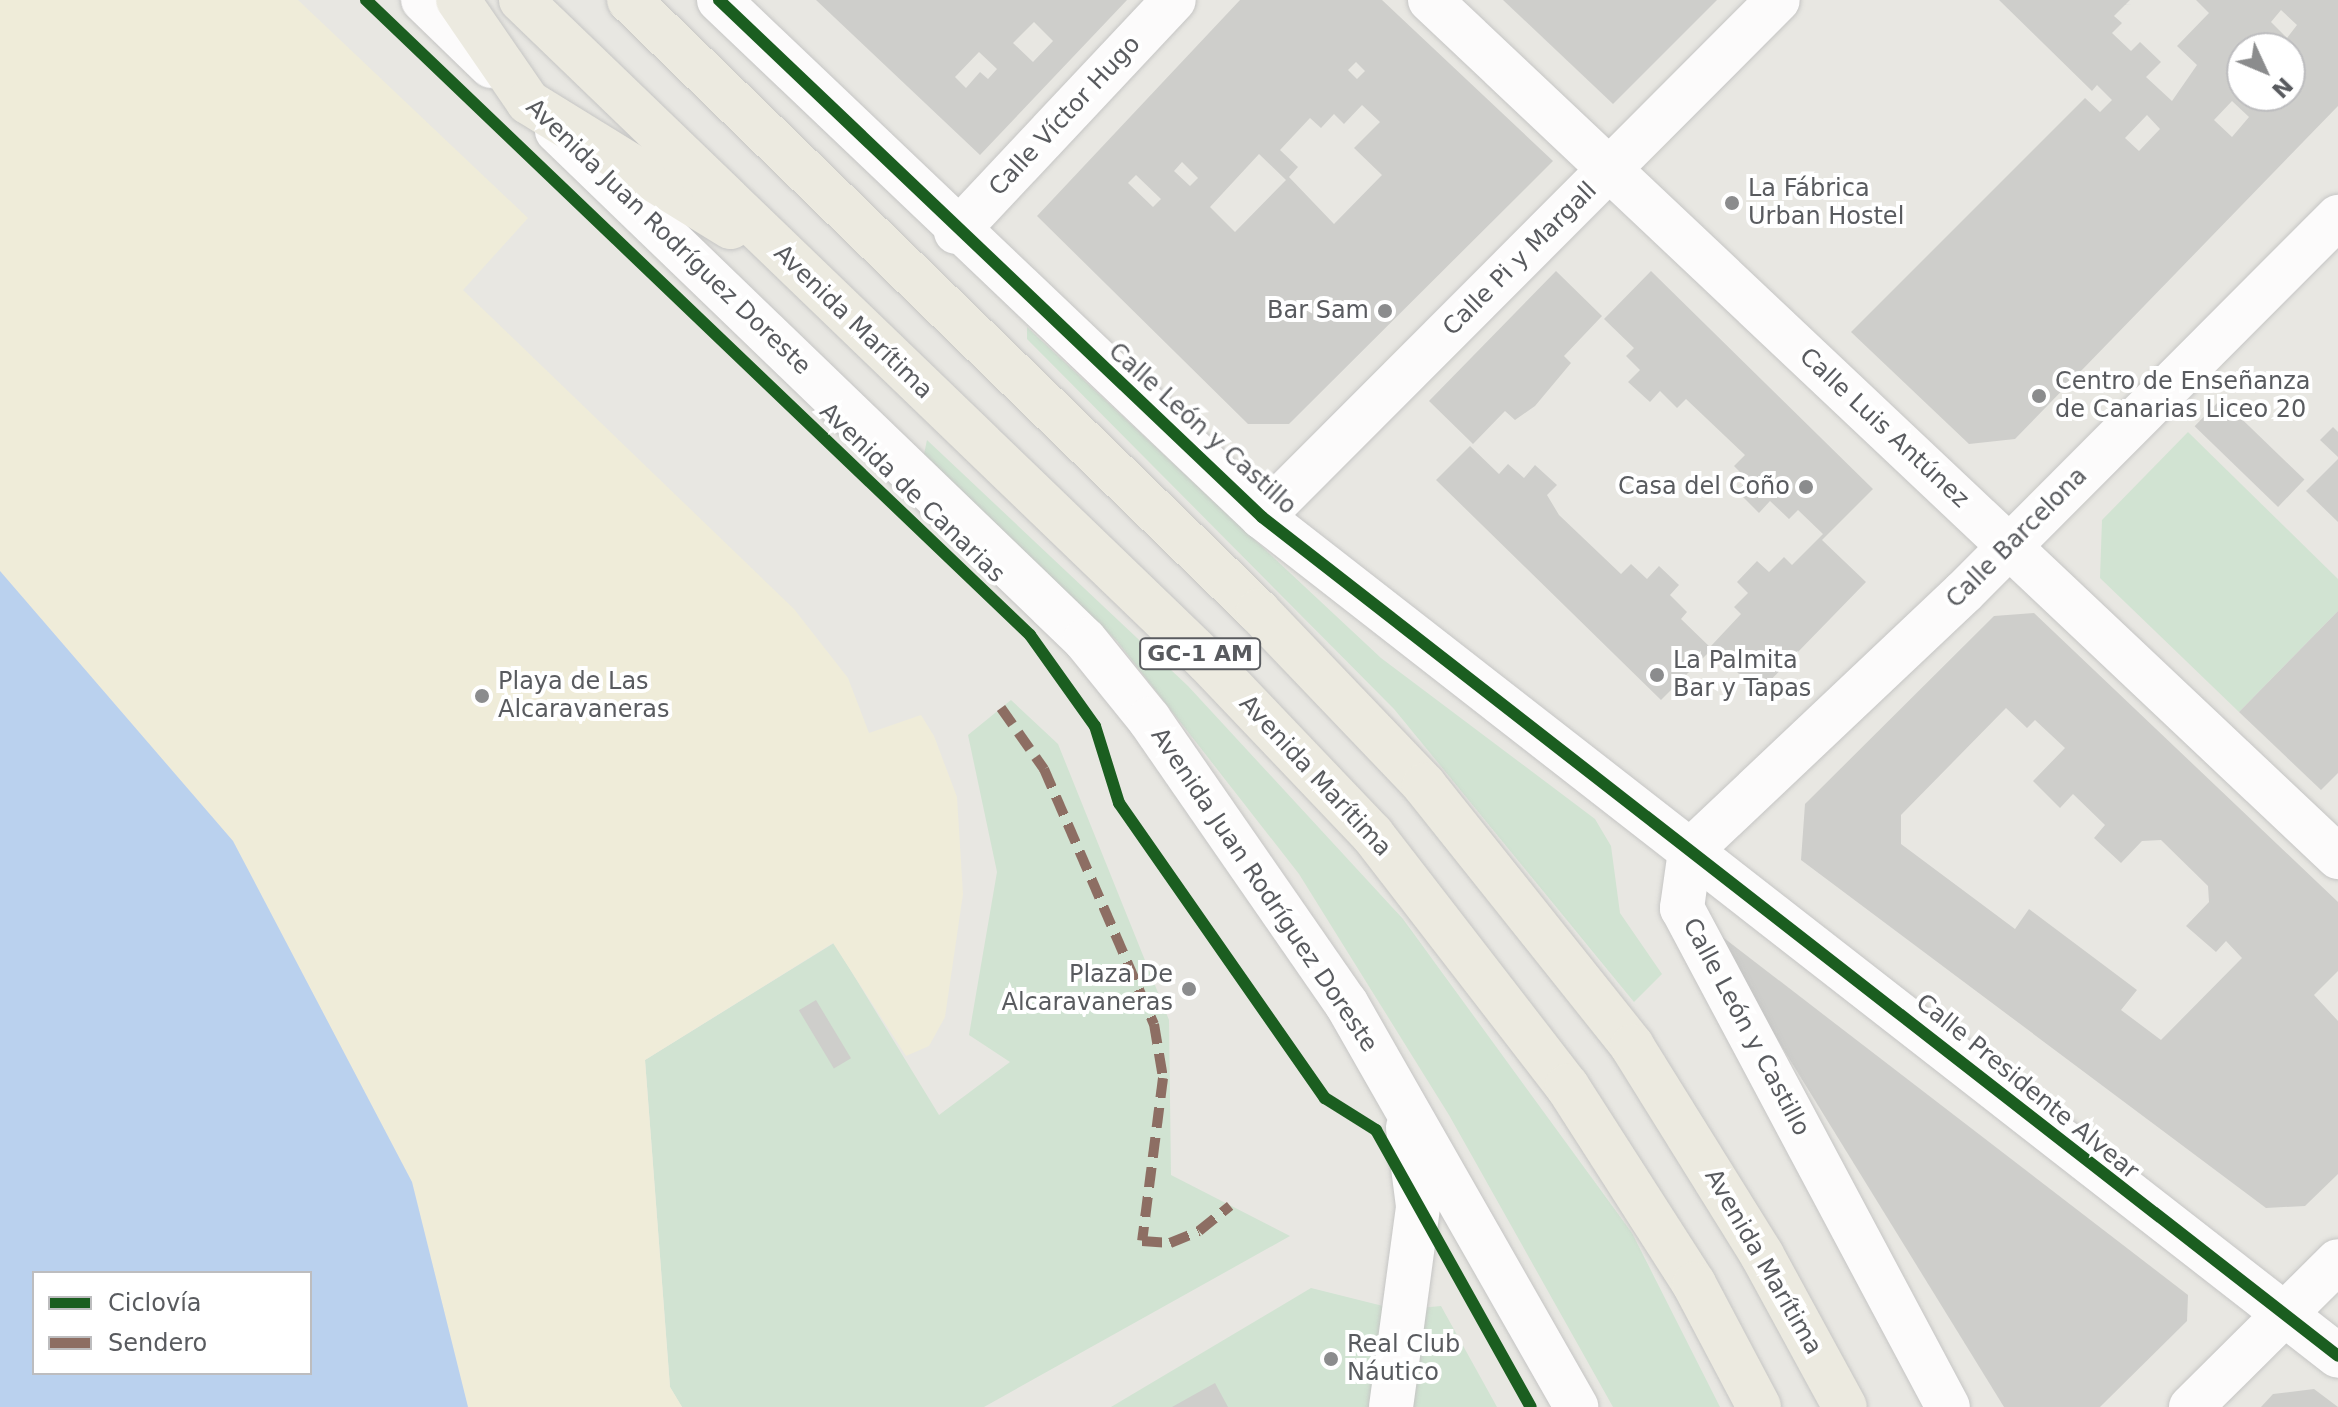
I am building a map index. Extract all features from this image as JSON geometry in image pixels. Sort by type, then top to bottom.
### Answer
[{"type":"highway","points":[[458,0],[528,102],[801,271]]},
{"type":"highway","name":"Avenida Marítima","points":[[521,0],[1208,662],[1372,834],[1567,1086],[1694,1284],[1759,1407]]},
{"type":"highway","name":"Avenida Marítima","points":[[629,0],[1258,611],[1424,785],[1632,1046],[1762,1255],[1845,1407]]},
{"type":"street","name":"Avenida Juan Rodríguez Doreste","points":[[423,0],[1085,640],[1212,804],[1346,1003],[1576,1407]]},
{"type":"street","name":"Calle León y Castillo","points":[[719,0],[956,232],[1262,517],[1690,851],[1682,908],[1948,1407]]},
{"type":"street","name":"Calle Víctor Hugo","points":[[956,232],[1174,0]]},
{"type":"street","name":"Calle Luis Antúnez","points":[[1430,0],[2338,857]]},
{"type":"street","name":"Calle Pi y Margall","points":[[1262,517],[1778,0]]},
{"type":"street","name":"Calle Barcelona","points":[[1690,851],[2009,547],[2338,217]]},
{"type":"street","name":"Calle Presidente Alvear","points":[[1690,851],[2283,1319],[2338,1356]]},
{"type":"street","points":[[1391,1407],[1418,1206],[1405,1106]]},
{"type":"street","points":[[2191,1407],[2338,1261]]},
{"type":"green space","points":[[1027,327],[1381,658],[1595,819],[1611,846],[1620,913],[1662,974],[1634,1002],[1394,709],[1027,339]]},
{"type":"green space","points":[[2188,432],[2338,579],[2338,611],[2239,712],[2100,578],[2102,520]]},
{"type":"green space","points":[[927,440],[1188,686],[1403,919],[1632,1233],[1720,1407],[1613,1407],[1449,1115],[1299,874],[1117,641],[924,454]]},
{"type":"green space","points":[[1011,700],[1058,744],[1169,1020],[1171,1175],[1290,1236],[984,1407],[682,1407],[670,1387],[645,1060],[834,943],[939,1115],[1010,1062],[969,1035],[997,872],[968,735]]},
{"type":"green space","name":"Real Club Náutico","points":[[1311,1288],[1399,1310],[1441,1306],[1497,1407],[1111,1407]]},
{"type":"sand","name":"Playa de Las Alcaravaneras","points":[[0,0],[298,0],[528,218],[463,290],[794,609],[848,678],[869,733],[921,715],[934,736],[957,797],[963,894],[945,1017],[929,1046],[906,1056],[833,943],[645,1060],[670,1387],[682,1407],[468,1407],[412,1182],[233,841],[0,571]]},
{"type":"water","points":[[0,571],[233,841],[412,1182],[468,1407],[0,1407]]},
{"type":"building","points":[[816,0],[1127,0],[980,155]],"holes":[[[1034,22],[1053,41],[1033,62],[1013,43]],[[979,52],[997,69],[988,79],[980,72],[966,88],[955,77]]]},
{"type":"building","points":[[1240,0],[1382,0],[1553,161],[1289,424],[1248,424],[1037,216]],"holes":[[[1356,62],[1365,71],[1357,79],[1348,70]],[[1362,105],[1380,122],[1354,148],[1382,175],[1334,224],[1289,177],[1298,167],[1280,150],[1310,118],[1321,128],[1334,114],[1344,124]],[[1259,154],[1286,180],[1235,232],[1210,207]],[[1182,162],[1198,178],[1190,186],[1174,171]],[[1136,175],[1161,199],[1153,207],[1128,183]]]},
{"type":"building","points":[[1503,0],[1717,0],[1613,104]]},
{"type":"building","points":[[1999,0],[2130,0],[2114,16],[2122,23],[2112,33],[2131,51],[2140,42],[2161,62],[2146,77],[2172,101],[2197,65],[2177,46],[2209,13],[2196,0],[2338,0],[2338,106],[2015,439],[1969,444],[1851,332],[2085,98],[2100,112],[2112,100],[2097,85],[2092,91]],"holes":[[[2147,115],[2160,129],[2139,151],[2125,138]]]},
{"type":"building","points":[[1556,271],[1602,316],[1564,356],[1571,363],[1535,406],[1515,420],[1505,411],[1473,444],[1429,401]]},
{"type":"building","points":[[1651,271],[1873,489],[1822,540],[1866,582],[1758,693],[1711,646],[1741,614],[1734,607],[1748,593],[1737,582],[1757,561],[1769,572],[1784,557],[1792,565],[1823,534],[1798,510],[1789,519],[1770,501],[1759,513],[1737,491],[1748,480],[1734,466],[1745,455],[1686,399],[1677,408],[1660,391],[1650,402],[1628,382],[1640,370],[1626,356],[1634,348],[1604,319]]},
{"type":"building","points":[[2221,399],[2304,480],[2278,507],[2195,426]]},
{"type":"building","points":[[2333,427],[2338,432],[2338,457],[2320,440]]},
{"type":"building","points":[[1470,446],[1499,474],[1508,464],[1524,478],[1535,465],[1557,485],[1547,495],[1559,515],[1621,574],[1631,564],[1647,579],[1659,566],[1679,585],[1670,595],[1687,612],[1681,619],[1712,649],[1661,700],[1436,480]]},
{"type":"building","points":[[2338,459],[2338,522],[2306,491]]},
{"type":"building","points":[[2338,611],[2338,773],[2321,790],[2239,712]]},
{"type":"building","points":[[2034,613],[2338,902],[2338,971],[2314,995],[2338,1021],[2338,1174],[2305,1206],[2266,1208],[1801,860],[1805,804],[1994,616]],"holes":[[[2006,708],[2027,728],[2035,720],[2065,748],[2033,781],[2060,808],[2073,794],[2105,825],[2094,838],[2121,863],[2142,841],[2161,840],[2208,886],[2209,902],[2186,926],[2216,952],[2226,941],[2242,958],[2161,1040],[2121,1010],[2137,990],[2029,909],[2015,929],[1901,844],[1901,815]]]},
{"type":"building","points":[[1720,935],[2188,1295],[2187,1321],[2100,1407],[2004,1407],[1732,966]]},
{"type":"building","points":[[816,1000],[851,1058],[834,1069],[799,1010]]},
{"type":"building","points":[[1215,1383],[1228,1407],[1172,1407]]},
{"type":"building","points":[[2314,1389],[2338,1407],[2261,1407],[2273,1394]]},
{"type":"marked path","points":[[1001,708],[1044,769],[1154,1024],[1163,1078],[1142,1241],[1170,1243],[1199,1231],[1230,1206]]},
{"type":"cycle path","name":"Avenida de Canarias","points":[[366,0],[1030,635],[1095,726],[1119,803],[1325,1098],[1376,1130],[1531,1407]]},
{"type":"cycle path","points":[[719,0],[1262,517],[2338,1356]]},
{"type":"place","name":"La Fábrica Urban Hostel","points":[[1732,203]]},
{"type":"place","name":"Bar Sam","points":[[1385,311]]},
{"type":"place","name":"Centro de Enseñanza de Canarias Liceo 20","points":[[2039,396]]},
{"type":"place","name":"Casa del Coño","points":[[1806,487]]},
{"type":"place","name":"La Palmita Bar y Tapas","points":[[1657,675]]},
{"type":"place","name":"Playa de Las Alcaravaneras","points":[[482,696]]},
{"type":"place","name":"Plaza De Alcaravaneras","points":[[1189,989]]},
{"type":"place","name":"Real Club Náutico","points":[[1331,1359]]}]
